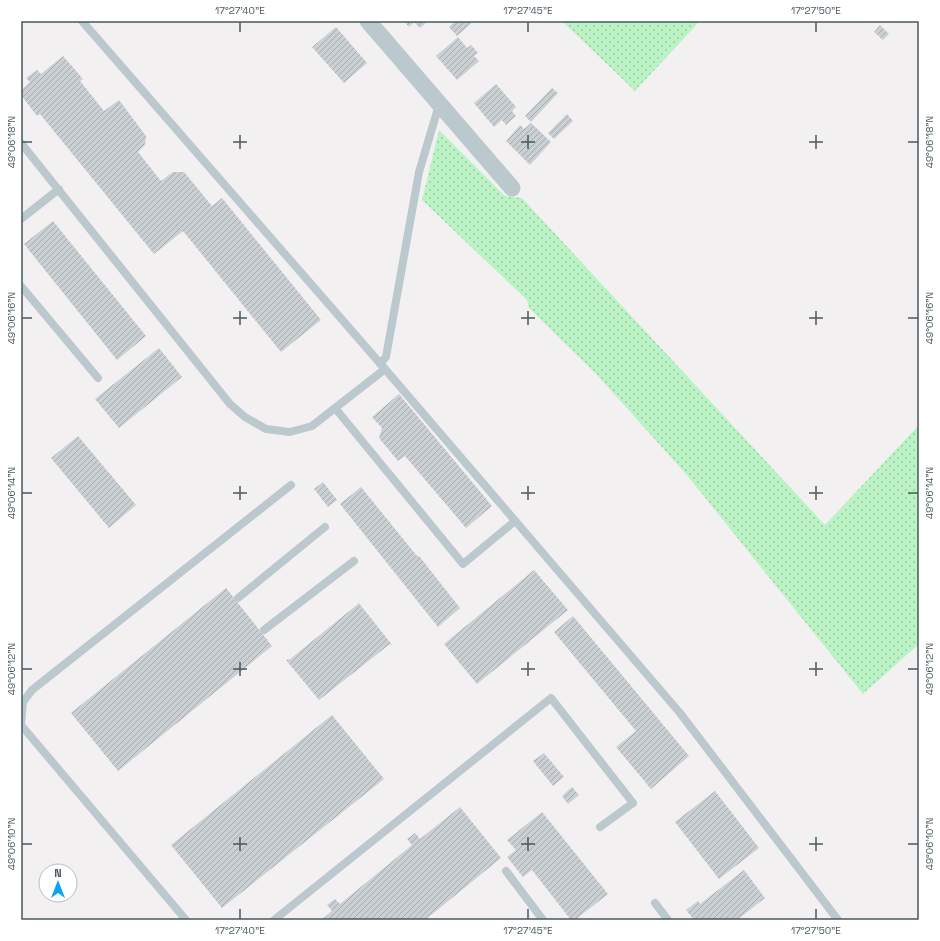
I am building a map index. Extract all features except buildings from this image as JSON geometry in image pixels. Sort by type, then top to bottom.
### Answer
[{"type":"street","points":[[368,21],[512,188]]},
{"type":"lane","points":[[82,21],[382,366],[680,713],[838,920]]},
{"type":"lane","points":[[21,143],[230,404],[245,417],[266,429],[290,432],[312,426],[335,408],[382,366],[386,357],[404,249],[419,172],[440,104]]},
{"type":"lane","points":[[21,219],[59,189]]},
{"type":"lane","points":[[21,286],[98,378]]},
{"type":"lane","points":[[335,408],[463,564],[515,521]]},
{"type":"lane","points":[[186,920],[21,725],[22,702],[32,690],[291,485]]},
{"type":"lane","points":[[238,598],[325,527]]},
{"type":"lane","points":[[264,630],[354,561]]},
{"type":"lane","points":[[274,920],[551,698],[633,803],[600,827]]},
{"type":"lane","points":[[506,871],[543,920]]},
{"type":"lane","points":[[655,903],[668,920]]},
{"type":"green space","points":[[562,21],[700,21],[635,91]]},
{"type":"green space","points":[[439,130],[505,196],[522,198],[825,525],[919,425],[919,644],[863,694],[686,474],[597,375],[529,308],[527,300],[422,200]]}]
